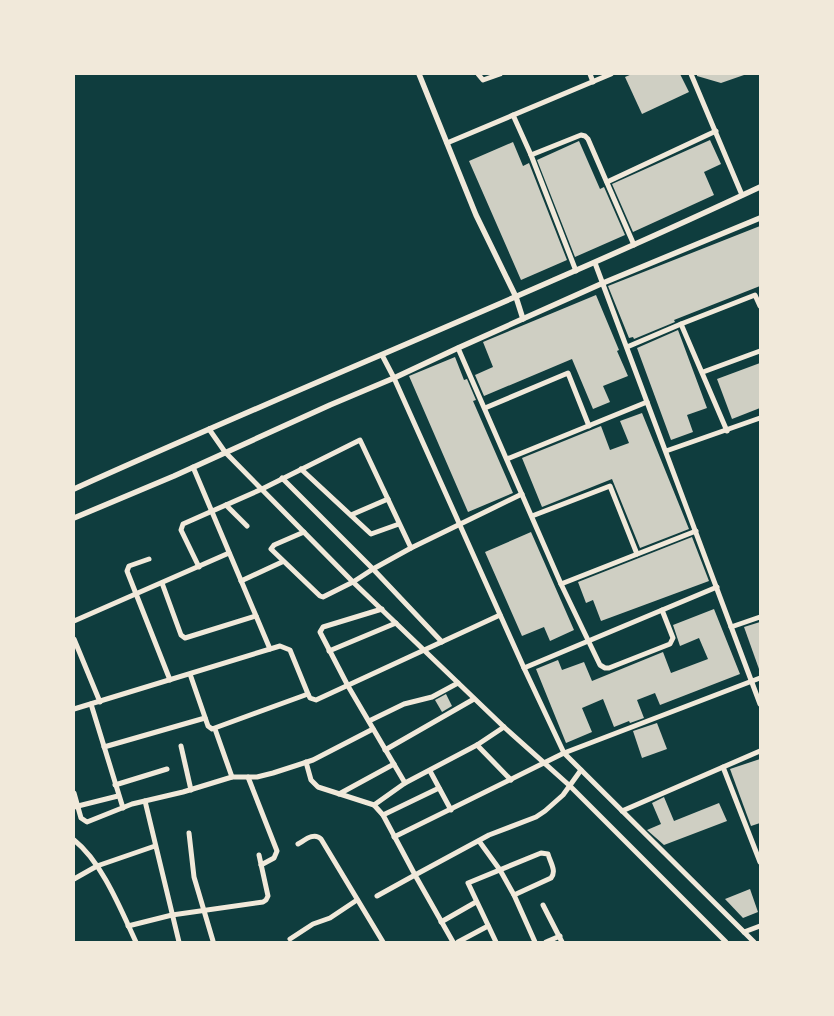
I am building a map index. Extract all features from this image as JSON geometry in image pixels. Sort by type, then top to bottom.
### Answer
[{"type":"street","points":[[419,74],[476,215],[516,297],[523,319]]},
{"type":"street","points":[[478,74],[482,80],[500,74]]},
{"type":"street","points":[[590,74],[593,82]]},
{"type":"street","points":[[447,143],[611,74]]},
{"type":"street","points":[[691,74],[742,196]]},
{"type":"street","points":[[513,115],[531,155],[576,271]]},
{"type":"street","points":[[607,182],[716,131]]},
{"type":"street","points":[[531,155],[581,136],[588,138],[634,246]]},
{"type":"street","points":[[74,489],[208,429],[634,246],[760,187]]},
{"type":"street","points":[[74,518],[394,378],[603,283],[760,218]]},
{"type":"street","points":[[595,263],[760,704]]},
{"type":"street","points":[[627,347],[756,295],[760,306]]},
{"type":"street","points":[[681,324],[703,372],[726,431]]},
{"type":"street","points":[[458,348],[561,584],[600,664],[605,668],[610,668],[670,644],[673,638],[662,610]]},
{"type":"street","points":[[703,372],[760,351]]},
{"type":"street","points":[[382,355],[564,753],[754,942]]},
{"type":"street","points":[[485,408],[568,373],[589,426]]},
{"type":"street","points":[[507,459],[647,402]]},
{"type":"street","points":[[666,451],[760,418]]},
{"type":"street","points":[[208,429],[225,452],[353,582],[474,699],[570,786],[726,942]]},
{"type":"street","points":[[199,567],[180,527],[183,524],[262,489],[360,440],[411,548]]},
{"type":"street","points":[[193,467],[270,649]]},
{"type":"street","points":[[301,469],[371,534],[399,524]]},
{"type":"street","points":[[282,478],[373,569],[442,642]]},
{"type":"street","points":[[532,516],[610,486],[637,554]]},
{"type":"street","points":[[304,532],[271,547],[272,552],[323,597],[411,548],[522,494]]},
{"type":"street","points":[[351,515],[388,499]]},
{"type":"street","points":[[226,505],[247,526]]},
{"type":"street","points":[[561,584],[696,532]]},
{"type":"street","points":[[74,621],[229,553]]},
{"type":"street","points":[[149,559],[127,568],[170,680]]},
{"type":"street","points":[[241,581],[282,562]]},
{"type":"street","points":[[162,583],[181,635],[185,638],[256,616]]},
{"type":"street","points":[[524,668],[716,587]]},
{"type":"street","points":[[382,609],[323,627],[320,632],[348,686],[406,783]]},
{"type":"street","points":[[74,710],[280,646],[290,650],[310,698],[316,700],[500,615]]},
{"type":"street","points":[[731,627],[760,617]]},
{"type":"street","points":[[329,651],[396,623]]},
{"type":"street","points":[[74,639],[100,702]]},
{"type":"street","points":[[190,674],[205,718],[210,728],[215,729],[308,694]]},
{"type":"street","points":[[394,837],[564,753],[760,678]]},
{"type":"street","points":[[369,721],[409,702],[432,696],[458,683]]},
{"type":"street","points":[[385,750],[474,699]]},
{"type":"street","points":[[91,704],[123,808]]},
{"type":"street","points":[[104,747],[205,718]]},
{"type":"street","points":[[374,805],[406,783],[477,745],[504,727]]},
{"type":"street","points":[[215,729],[232,778]]},
{"type":"street","points":[[74,793],[76,807],[81,818],[87,822],[145,801],[232,778],[266,775],[306,762],[324,755],[373,729]]},
{"type":"street","points":[[477,745],[511,780]]},
{"type":"street","points":[[182,746],[191,790]]},
{"type":"street","points":[[622,811],[760,751]]},
{"type":"street","points":[[306,762],[314,784],[338,795],[374,805],[383,815],[453,942]]},
{"type":"street","points":[[338,795],[394,764]]},
{"type":"street","points":[[723,767],[760,862]]},
{"type":"street","points":[[115,785],[167,769]]},
{"type":"street","points":[[377,896],[479,841],[536,817],[564,795],[581,770]]},
{"type":"street","points":[[430,771],[451,810]]},
{"type":"street","points":[[248,777],[277,851],[274,858],[261,865]]},
{"type":"street","points":[[383,815],[439,788]]},
{"type":"street","points":[[76,807],[118,796]]},
{"type":"street","points":[[145,801],[179,942]]},
{"type":"street","points":[[189,833],[193,872],[213,941]]},
{"type":"street","points":[[298,844],[318,836],[383,942]]},
{"type":"street","points":[[74,840],[97,866],[136,942]]},
{"type":"street","points":[[479,841],[500,870],[514,895],[535,942]]},
{"type":"street","points":[[74,879],[97,866],[155,846]]},
{"type":"street","points":[[496,942],[468,883],[541,853],[548,854],[554,872],[553,875],[514,895]]},
{"type":"street","points":[[128,926],[172,915],[263,902],[268,896],[259,855]]},
{"type":"street","points":[[290,939],[313,924],[330,918],[357,900]]},
{"type":"street","points":[[441,922],[476,902]]},
{"type":"street","points":[[543,905],[562,942]]},
{"type":"street","points":[[458,942],[488,926]]},
{"type":"street","points":[[744,932],[760,926]]},
{"type":"street","points":[[546,942],[560,936]]},
{"type":"building","points":[[632,74],[680,74],[689,92],[642,114],[625,77]]},
{"type":"building","points":[[697,74],[744,75],[721,83],[697,76]]},
{"type":"building","points":[[710,140],[721,164],[704,172],[714,195],[633,232],[612,184]]},
{"type":"building","points":[[579,141],[600,189],[604,187],[625,235],[575,257],[537,160]]},
{"type":"building","points":[[513,142],[523,166],[529,163],[567,260],[521,280],[469,161]]},
{"type":"building","points":[[760,226],[760,286],[674,320],[675,322],[634,339],[633,337],[629,338],[608,286]]},
{"type":"building","points":[[596,295],[628,376],[603,386],[610,402],[593,409],[572,359],[484,396],[475,375],[493,367],[483,342]]},
{"type":"building","points":[[678,330],[707,408],[687,415],[693,432],[671,440],[637,348]]},
{"type":"building","points":[[455,357],[464,380],[467,379],[476,400],[473,401],[513,493],[468,512],[409,376]]},
{"type":"building","points":[[760,363],[760,408],[732,419],[717,379]]},
{"type":"building","points":[[642,413],[689,529],[640,548],[612,479],[542,507],[522,458],[601,426],[610,450],[629,443],[620,421]]},
{"type":"building","points":[[531,532],[574,630],[550,641],[544,627],[522,636],[485,552]]},
{"type":"building","points":[[692,537],[709,581],[601,621],[593,600],[586,603],[578,582]]},
{"type":"building","points":[[714,609],[740,674],[660,705],[655,693],[637,700],[644,718],[614,727],[603,699],[582,708],[592,732],[566,743],[536,669],[558,660],[562,670],[584,662],[592,681],[663,652],[671,673],[708,659],[699,638],[680,646],[673,625]]},
{"type":"building","points":[[760,622],[760,669],[759,669],[744,627]]},
{"type":"building","points":[[446,694],[452,706],[442,712],[435,700]]},
{"type":"building","points":[[657,723],[667,749],[642,758],[633,731]]},
{"type":"building","points":[[760,759],[760,823],[751,826],[730,769]]},
{"type":"building","points":[[664,797],[674,821],[719,803],[727,821],[664,845],[647,830],[661,824],[652,803]]},
{"type":"building","points":[[750,889],[758,912],[743,918],[725,899]]}]
